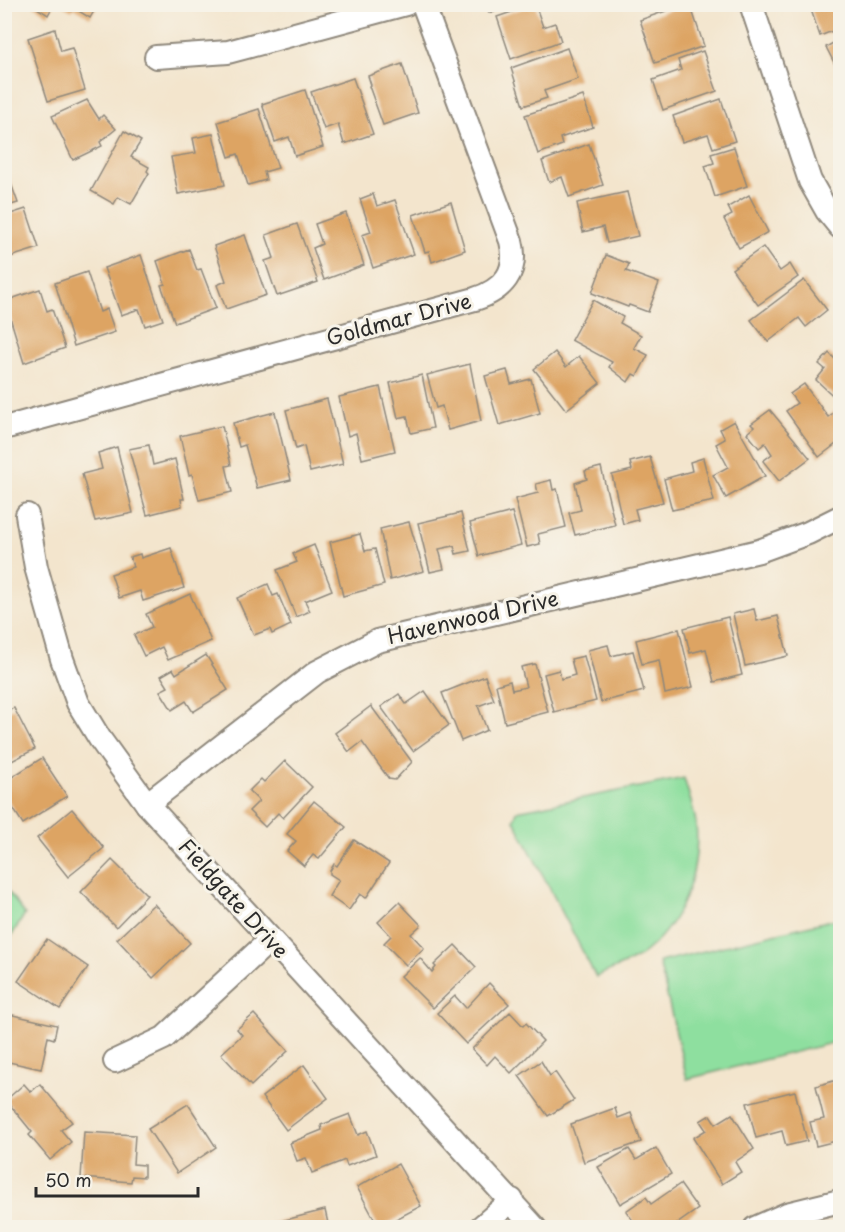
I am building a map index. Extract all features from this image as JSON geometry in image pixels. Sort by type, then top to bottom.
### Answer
[{"type":"street","points":[[156,57],[228,52],[406,4]]},
{"type":"street","name":"Goldmar Drive","points":[[4,428],[475,299],[503,284],[513,266],[511,241],[423,4]]},
{"type":"street","points":[[751,4],[810,181],[827,211],[840,227]]},
{"type":"street","name":"Fieldgate Drive","points":[[27,515],[36,567],[62,659],[78,703],[100,740],[147,804],[535,1227]]},
{"type":"street","name":"Havenwood Drive","points":[[147,804],[317,672],[377,641],[759,551],[808,533],[840,517]]},
{"type":"street","points":[[115,1061],[164,1038],[270,940]]},
{"type":"street","points":[[480,1227],[512,1200]]},
{"type":"street","points":[[755,1227],[787,1214],[840,1201]]},
{"type":"green space","points":[[684,778],[695,817],[697,842],[691,880],[685,898],[676,915],[653,945],[633,960],[596,977],[514,820],[517,811]]},
{"type":"green space","points":[[4,886],[25,914],[5,946],[4,946]]},
{"type":"green space","points":[[840,918],[840,1041],[687,1079],[659,962]]},
{"type":"building","points":[[31,4],[54,4],[48,15]]},
{"type":"building","points":[[60,4],[98,4],[90,18],[74,8],[72,11]]},
{"type":"building","points":[[486,4],[512,4],[512,5],[489,13]]},
{"type":"building","points":[[535,4],[543,27],[555,23],[561,41],[511,59],[497,17]]},
{"type":"building","points":[[690,4],[704,46],[655,63],[640,20]]},
{"type":"building","points":[[809,4],[840,4],[840,28],[820,36]]},
{"type":"building","points":[[55,29],[61,51],[72,48],[85,90],[48,101],[28,38]]},
{"type":"building","points":[[840,39],[840,74],[826,47]]},
{"type":"building","points":[[567,48],[578,79],[544,91],[547,98],[523,106],[511,68]]},
{"type":"building","points":[[703,51],[717,91],[663,110],[653,80],[681,70],[678,60]]},
{"type":"building","points":[[402,64],[418,113],[383,125],[369,86],[371,85],[368,76]]},
{"type":"building","points":[[353,78],[373,134],[344,144],[338,124],[324,129],[311,92]]},
{"type":"building","points":[[305,90],[323,147],[295,156],[289,137],[275,142],[262,104]]},
{"type":"building","points":[[583,96],[593,127],[560,138],[562,145],[538,154],[525,115]]},
{"type":"building","points":[[721,99],[735,141],[713,148],[708,134],[682,142],[673,116]]},
{"type":"building","points":[[87,100],[99,119],[103,115],[116,129],[100,142],[102,146],[73,160],[52,116]]},
{"type":"building","points":[[259,109],[278,168],[264,172],[266,180],[248,185],[238,154],[229,157],[218,122]]},
{"type":"building","points":[[124,131],[141,141],[131,157],[149,167],[147,171],[149,173],[131,204],[118,197],[114,204],[91,191]]},
{"type":"building","points":[[213,134],[225,185],[178,194],[171,157],[196,153],[193,138]]},
{"type":"building","points":[[589,144],[603,185],[569,197],[562,177],[549,182],[542,161]]},
{"type":"building","points":[[734,147],[747,186],[715,197],[705,166],[714,163],[711,154]]},
{"type":"building","points":[[4,164],[18,203],[4,207]]},
{"type":"building","points":[[627,192],[638,236],[607,243],[603,227],[583,232],[577,203]]},
{"type":"building","points":[[373,194],[377,206],[395,200],[414,254],[373,268],[362,235],[371,232],[360,199]]},
{"type":"building","points":[[749,195],[768,232],[739,248],[724,219],[732,215],[728,207]]},
{"type":"building","points":[[451,202],[465,250],[432,262],[429,251],[425,252],[413,215]]},
{"type":"building","points":[[26,209],[39,248],[4,259],[4,216]]},
{"type":"building","points":[[346,213],[364,265],[324,280],[313,248],[322,244],[315,224]]},
{"type":"building","points":[[297,224],[318,282],[277,296],[265,261],[274,258],[266,235]]},
{"type":"building","points":[[245,235],[266,295],[226,309],[217,285],[226,281],[214,246]]},
{"type":"building","points":[[763,247],[780,271],[790,264],[798,277],[758,305],[732,269]]},
{"type":"building","points":[[189,249],[197,270],[201,269],[216,308],[175,323],[161,285],[165,284],[157,261]]},
{"type":"building","points":[[141,255],[163,320],[145,326],[139,309],[121,315],[104,268]]},
{"type":"building","points":[[606,255],[629,264],[626,271],[659,283],[648,312],[592,293]]},
{"type":"building","points":[[87,272],[100,312],[107,309],[115,332],[74,346],[55,283]]},
{"type":"building","points":[[804,280],[827,310],[806,327],[799,318],[768,342],[751,320]]},
{"type":"building","points":[[40,289],[47,311],[52,309],[65,348],[24,363],[5,301]]},
{"type":"building","points":[[593,300],[623,317],[620,323],[641,335],[634,348],[648,355],[637,376],[633,374],[628,382],[609,367],[612,362],[571,340]]},
{"type":"building","points":[[555,352],[566,367],[579,356],[600,383],[566,410],[534,369]]},
{"type":"building","points":[[829,353],[835,359],[838,357],[840,359],[840,402],[816,380],[825,369],[819,364]]},
{"type":"building","points":[[470,364],[481,421],[448,430],[442,406],[436,408],[427,375]]},
{"type":"building","points":[[507,370],[511,384],[531,379],[540,413],[499,425],[485,376]]},
{"type":"building","points":[[422,375],[433,428],[411,433],[407,416],[398,418],[390,383]]},
{"type":"building","points":[[804,384],[828,417],[837,410],[840,415],[840,441],[819,457],[786,411],[797,403],[790,394]]},
{"type":"building","points":[[380,387],[395,451],[362,459],[356,433],[348,436],[339,397]]},
{"type":"building","points":[[327,399],[343,464],[310,472],[304,446],[296,449],[286,410]]},
{"type":"building","points":[[770,410],[810,458],[779,481],[763,461],[772,454],[765,443],[759,448],[747,433],[754,427],[751,424]]},
{"type":"building","points":[[275,412],[291,480],[257,488],[245,445],[239,447],[233,423]]},
{"type":"building","points":[[734,421],[765,476],[726,498],[713,475],[728,467],[716,444],[725,439],[720,429]]},
{"type":"building","points":[[222,426],[231,465],[226,466],[232,492],[199,500],[192,474],[189,475],[180,436]]},
{"type":"building","points":[[149,445],[153,465],[175,459],[184,499],[181,499],[182,506],[147,515],[129,449]]},
{"type":"building","points":[[117,447],[133,513],[95,521],[82,474],[102,469],[98,453]]},
{"type":"building","points":[[650,457],[663,502],[635,509],[638,520],[623,524],[612,475],[632,470],[630,462]]},
{"type":"building","points":[[703,458],[714,501],[672,510],[664,479],[692,471],[690,462]]},
{"type":"building","points":[[601,467],[615,525],[575,535],[569,513],[581,510],[575,483],[587,479],[585,471]]},
{"type":"building","points":[[551,480],[553,490],[557,489],[566,527],[538,534],[540,544],[527,547],[515,499],[538,493],[536,484]]},
{"type":"building","points":[[512,512],[521,545],[479,556],[470,523]]},
{"type":"building","points":[[461,513],[470,551],[456,554],[454,546],[439,549],[444,569],[430,572],[418,523]]},
{"type":"building","points":[[409,522],[424,571],[390,580],[380,529]]},
{"type":"building","points":[[360,534],[365,551],[375,549],[384,585],[343,596],[330,542]]},
{"type":"building","points":[[314,545],[332,590],[305,601],[310,611],[296,617],[277,570],[297,562],[293,554]]},
{"type":"building","points":[[171,548],[184,588],[143,601],[140,591],[119,598],[111,574],[133,567],[130,557],[140,554],[141,558]]},
{"type":"building","points":[[268,584],[273,596],[278,594],[291,625],[272,634],[270,629],[254,635],[237,598]]},
{"type":"building","points":[[190,594],[211,641],[168,660],[162,647],[144,656],[134,635],[152,627],[146,614]]},
{"type":"building","points":[[754,609],[757,621],[778,616],[788,656],[745,666],[733,614]]},
{"type":"building","points":[[728,617],[742,675],[714,682],[706,649],[690,653],[684,628]]},
{"type":"building","points":[[679,629],[693,687],[665,694],[659,660],[642,664],[636,640]]},
{"type":"building","points":[[608,645],[611,656],[633,651],[644,691],[601,702],[588,650]]},
{"type":"building","points":[[206,655],[228,690],[193,712],[186,701],[172,710],[160,691],[168,687],[161,676],[173,669],[176,674]]},
{"type":"building","points":[[584,656],[596,701],[554,712],[544,674],[559,670],[561,679],[575,675],[571,659]]},
{"type":"building","points":[[535,664],[548,712],[505,723],[496,685],[510,681],[512,690],[526,687],[521,667]]},
{"type":"building","points":[[485,676],[494,700],[478,706],[487,730],[461,741],[442,693]]},
{"type":"building","points":[[425,691],[449,725],[413,751],[381,707],[399,694],[406,704]]},
{"type":"building","points":[[371,706],[412,762],[395,780],[389,779],[362,742],[349,752],[335,733]]},
{"type":"building","points":[[14,708],[35,749],[4,765],[4,712]]},
{"type":"building","points":[[42,758],[67,796],[23,824],[4,794],[4,782]]},
{"type":"building","points":[[285,761],[312,787],[283,818],[278,813],[265,827],[249,811],[259,801],[249,791],[261,779],[264,782]]},
{"type":"building","points":[[314,801],[346,827],[319,859],[313,855],[304,866],[287,851],[296,841],[287,834]]},
{"type":"building","points":[[72,809],[104,848],[68,877],[37,838]]},
{"type":"building","points":[[354,840],[389,863],[366,898],[360,894],[349,910],[329,896],[339,880],[330,874],[330,871],[334,864],[337,866]]},
{"type":"building","points":[[112,860],[147,895],[116,927],[81,892]]},
{"type":"building","points":[[399,902],[421,925],[411,934],[424,948],[406,965],[384,943],[391,936],[378,922]]},
{"type":"building","points":[[154,904],[190,943],[153,978],[117,939]]},
{"type":"building","points":[[47,939],[88,967],[60,1009],[18,981]]},
{"type":"building","points":[[455,945],[476,967],[433,1008],[401,976],[420,958],[432,972],[436,967],[434,965]]},
{"type":"building","points":[[489,983],[509,1004],[466,1044],[437,1013],[455,996],[466,1008]]},
{"type":"building","points":[[510,1012],[523,1026],[526,1023],[543,1041],[511,1073],[495,1056],[487,1065],[472,1049]]},
{"type":"building","points":[[4,1013],[57,1025],[54,1039],[48,1037],[41,1069],[4,1061]]},
{"type":"building","points":[[254,1014],[288,1051],[251,1086],[221,1054],[242,1035],[237,1029]]},
{"type":"building","points":[[541,1061],[550,1076],[555,1072],[574,1100],[548,1116],[519,1076]]},
{"type":"building","points":[[304,1065],[328,1098],[286,1130],[262,1097]]},
{"type":"building","points":[[840,1079],[840,1140],[816,1146],[810,1122],[824,1119],[816,1086]]},
{"type":"building","points":[[24,1084],[31,1092],[40,1084],[72,1122],[61,1130],[71,1142],[50,1160],[29,1135],[32,1132],[6,1100]]},
{"type":"building","points":[[795,1091],[807,1141],[786,1146],[782,1131],[756,1138],[747,1103]]},
{"type":"building","points":[[188,1104],[216,1147],[177,1173],[148,1129]]},
{"type":"building","points":[[615,1108],[618,1118],[631,1113],[641,1142],[584,1162],[571,1124]]},
{"type":"building","points":[[350,1114],[358,1135],[367,1131],[376,1155],[347,1166],[345,1160],[312,1173],[306,1158],[297,1161],[290,1143],[322,1130],[321,1125]]},
{"type":"building","points":[[732,1114],[754,1149],[735,1162],[741,1172],[722,1184],[693,1138],[706,1130],[700,1121],[710,1115],[716,1124]]},
{"type":"building","points":[[84,1132],[135,1135],[133,1164],[144,1165],[144,1177],[132,1176],[131,1182],[81,1178]]},
{"type":"building","points":[[656,1148],[671,1174],[620,1204],[598,1167],[629,1149],[636,1160]]},
{"type":"building","points":[[398,1164],[421,1206],[379,1228],[357,1187]]},
{"type":"building","points":[[680,1184],[698,1209],[671,1228],[638,1228],[626,1211],[646,1197],[651,1204]]},
{"type":"building","points":[[325,1210],[329,1228],[270,1228],[269,1224]]}]
